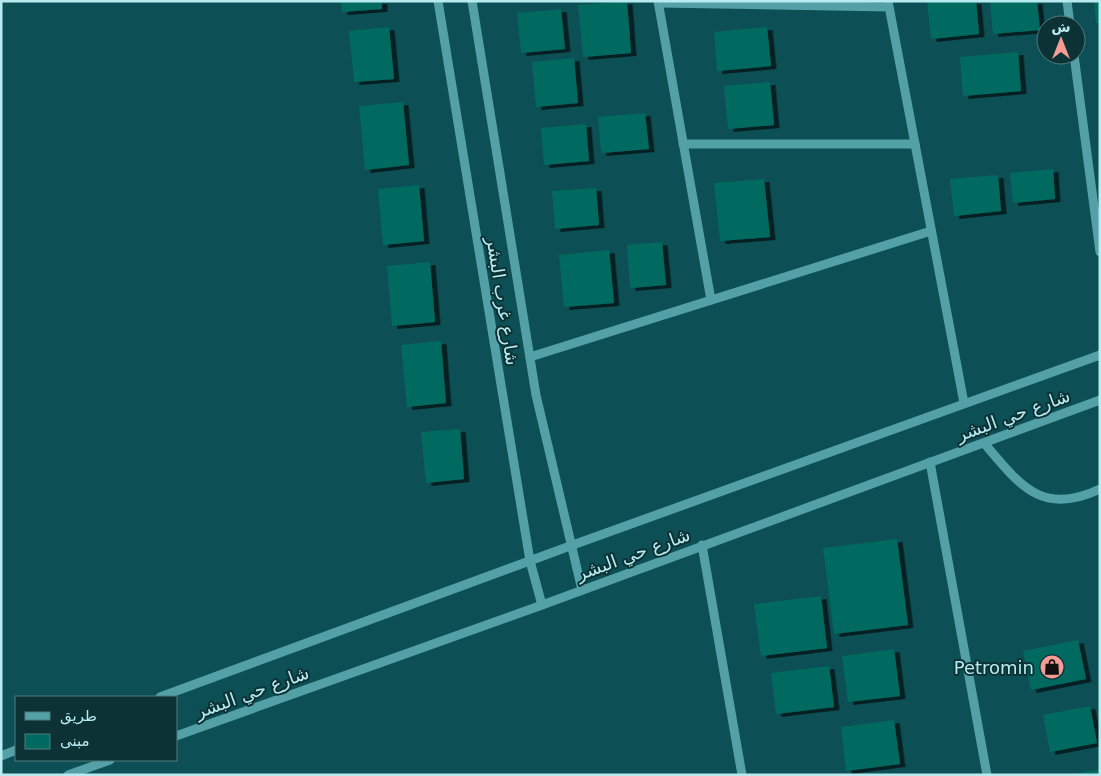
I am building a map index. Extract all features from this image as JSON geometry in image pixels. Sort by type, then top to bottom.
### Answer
[{"type":"street","name":"شارع غرب البشر","points":[[438,1],[530,561],[542,605]]},
{"type":"street","points":[[472,1],[536,395],[570,546],[582,590]]},
{"type":"street","points":[[1067,1],[1069,15]]},
{"type":"street","points":[[711,300],[659,2],[889,4],[964,403]]},
{"type":"street","points":[[1075,65],[1100,252]]},
{"type":"street","points":[[683,144],[915,144]]},
{"type":"street","points":[[530,357],[932,232]]},
{"type":"street","points":[[163,696],[1100,354]]},
{"type":"street","name":"شارع حي البشر","points":[[178,735],[542,605],[1100,400]]},
{"type":"street","points":[[984,443],[1020,484],[1049,499],[1062,501],[1100,489]]},
{"type":"street","points":[[930,462],[987,775]]},
{"type":"street","points":[[702,545],[742,775]]},
{"type":"street","points":[[1,756],[15,750]]},
{"type":"street","points":[[68,775],[107,761]]},
{"type":"building","points":[[341,1],[382,1],[382,9],[342,12]]},
{"type":"building","points":[[627,1],[631,53],[583,57],[578,5]]},
{"type":"building","points":[[927,1],[976,1],[979,34],[931,39]]},
{"type":"building","points":[[990,1],[1037,1],[1038,15],[1036,15],[1036,30],[993,34]]},
{"type":"building","points":[[1094,1],[1100,1],[1100,23],[1096,23]]},
{"type":"building","points":[[561,9],[565,49],[521,53],[517,13]]},
{"type":"building","points":[[389,27],[394,79],[354,82],[349,31]]},
{"type":"building","points":[[767,27],[771,66],[717,71],[714,32]]},
{"type":"building","points":[[1018,52],[1021,91],[963,96],[960,57]]},
{"type":"building","points":[[574,58],[578,103],[536,107],[532,62]]},
{"type":"building","points":[[770,82],[774,125],[728,129],[724,86]]},
{"type":"building","points":[[403,102],[409,165],[365,170],[359,106]]},
{"type":"building","points":[[645,113],[649,149],[601,153],[598,117]]},
{"type":"building","points":[[586,124],[589,161],[544,165],[541,128]]},
{"type":"building","points":[[1053,169],[1055,199],[1013,203],[1010,173]]},
{"type":"building","points":[[998,175],[1001,211],[954,216],[950,179]]},
{"type":"building","points":[[764,179],[770,237],[720,241],[714,183]]},
{"type":"building","points":[[419,185],[424,241],[383,245],[378,189]]},
{"type":"building","points":[[596,188],[599,225],[555,229],[552,191]]},
{"type":"building","points":[[662,242],[666,285],[630,288],[627,245]]},
{"type":"building","points":[[609,250],[614,303],[564,307],[559,255]]},
{"type":"building","points":[[430,262],[435,322],[392,326],[387,266]]},
{"type":"building","points":[[441,341],[446,403],[407,407],[401,345]]},
{"type":"building","points":[[460,429],[464,479],[426,483],[421,432]]},
{"type":"building","points":[[897,539],[908,625],[834,634],[823,548]]},
{"type":"building","points":[[821,596],[827,648],[761,656],[754,604]]},
{"type":"building","points":[[1078,640],[1086,679],[1031,690],[1023,651]]},
{"type":"building","points":[[894,649],[900,696],[848,702],[842,656]]},
{"type":"building","points":[[829,666],[834,707],[776,714],[771,673]]},
{"type":"building","points":[[1090,706],[1097,743],[1050,752],[1043,715]]},
{"type":"building","points":[[894,720],[900,764],[846,771],[841,727]]},
{"type":"building","points":[[1100,769],[1100,775],[1074,775],[1074,774]]},
{"type":"place","name":"Petromin","points":[[1052,667]]}]
